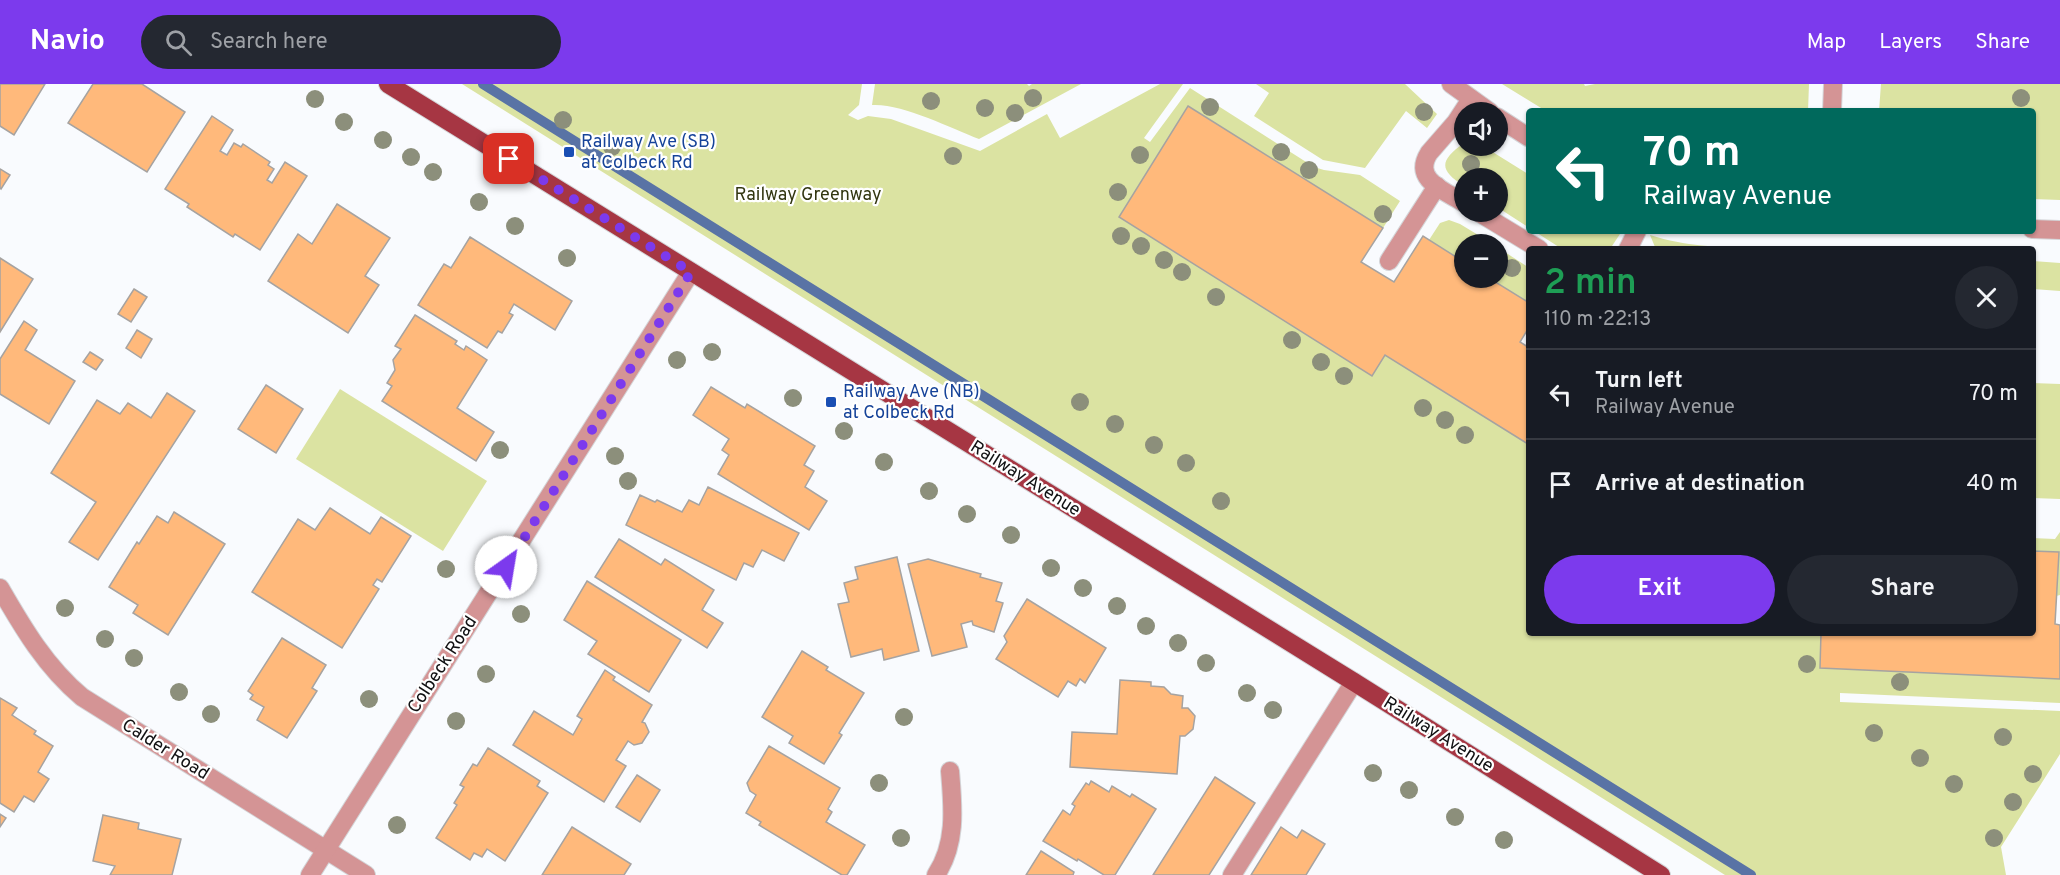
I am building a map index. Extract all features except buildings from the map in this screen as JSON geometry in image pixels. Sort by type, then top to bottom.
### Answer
[{"type":"main road","name":"Railway Avenue","points":[[388,84],[1354,682],[1661,875]]},
{"type":"street","points":[[1451,84],[1475,102]]},
{"type":"street","points":[[1832,108],[1833,84]]},
{"type":"street","points":[[1454,197],[1425,175],[1426,158],[1456,122],[1471,99]]},
{"type":"street","points":[[1508,124],[1526,136]]},
{"type":"street","points":[[1389,261],[1437,186]]},
{"type":"street","points":[[1494,222],[1534,246]]},
{"type":"street","points":[[2036,229],[2060,230]]},
{"type":"street","name":"Colbeck Road","points":[[310,875],[691,272]]},
{"type":"street","name":"Calder Road","points":[[0,588],[42,655],[63,681],[82,697],[366,875]]},
{"type":"street","points":[[1232,875],[1354,682]]},
{"type":"street","points":[[936,875],[951,839],[953,812],[950,771]]},
{"type":"green space","name":"Railway Greenway","points":[[462,84],[862,84],[859,105],[848,115],[858,120],[868,116],[891,119],[980,151],[1047,114],[1060,138],[1160,84],[1183,84],[1144,138],[1150,142],[1190,88],[1314,167],[1360,175],[1400,201],[1383,228],[1188,106],[1119,217],[1372,375],[1385,355],[1526,443],[1526,636],[1821,636],[1820,668],[2060,679],[2060,703],[1840,693],[1840,702],[2060,711],[2060,754],[2001,847],[2006,875],[1725,875]]},
{"type":"green space","points":[[875,84],[1027,84],[1029,86],[1032,84],[1081,84],[979,139],[911,112],[884,105],[872,105]]},
{"type":"green space","points":[[1256,84],[1405,84],[1437,114],[1427,128],[1406,111],[1365,168],[1323,160],[1254,116],[1269,93]]},
{"type":"green space","points":[[1502,84],[1584,84],[1585,86],[1595,84],[1809,84],[1808,108],[1541,108]]},
{"type":"green space","points":[[1881,84],[2060,84],[2060,200],[2036,199],[2036,108],[1879,108]]},
{"type":"green space","points":[[1454,151],[1454,156],[1499,156],[1526,173],[1526,226],[1508,214],[1508,168],[1454,168],[1454,178],[1446,170],[1445,165]]},
{"type":"green space","points":[[1449,220],[1476,234],[1454,234],[1454,256],[1429,240],[1440,223]]},
{"type":"green space","points":[[1539,234],[1620,234],[1612,246],[1557,246]]},
{"type":"green space","points":[[1650,235],[1689,244],[1714,246],[1655,246]]},
{"type":"green space","points":[[1508,254],[1526,266],[1526,301],[1505,288],[1508,288]]},
{"type":"green space","points":[[2036,261],[2060,263],[2060,291],[2036,289]]},
{"type":"green space","points":[[2036,383],[2060,384],[2060,499],[2036,498]]},
{"type":"green space","points":[[340,389],[487,481],[443,551],[296,459]]},
{"type":"green space","points":[[2060,532],[2060,595],[2056,596],[2059,552],[2036,551],[2036,538],[2055,539]]},
{"type":"waterway","points":[[483,84],[1751,875]]},
{"type":"place","name":"Railway Ave (SB) at Colbeck Rd","points":[[569,152]]},
{"type":"place","name":"Railway Ave (NB) at Colbeck Rd","points":[[831,402]]},
{"type":"route","points":[[506,567],[691,272],[509,159]]}]
